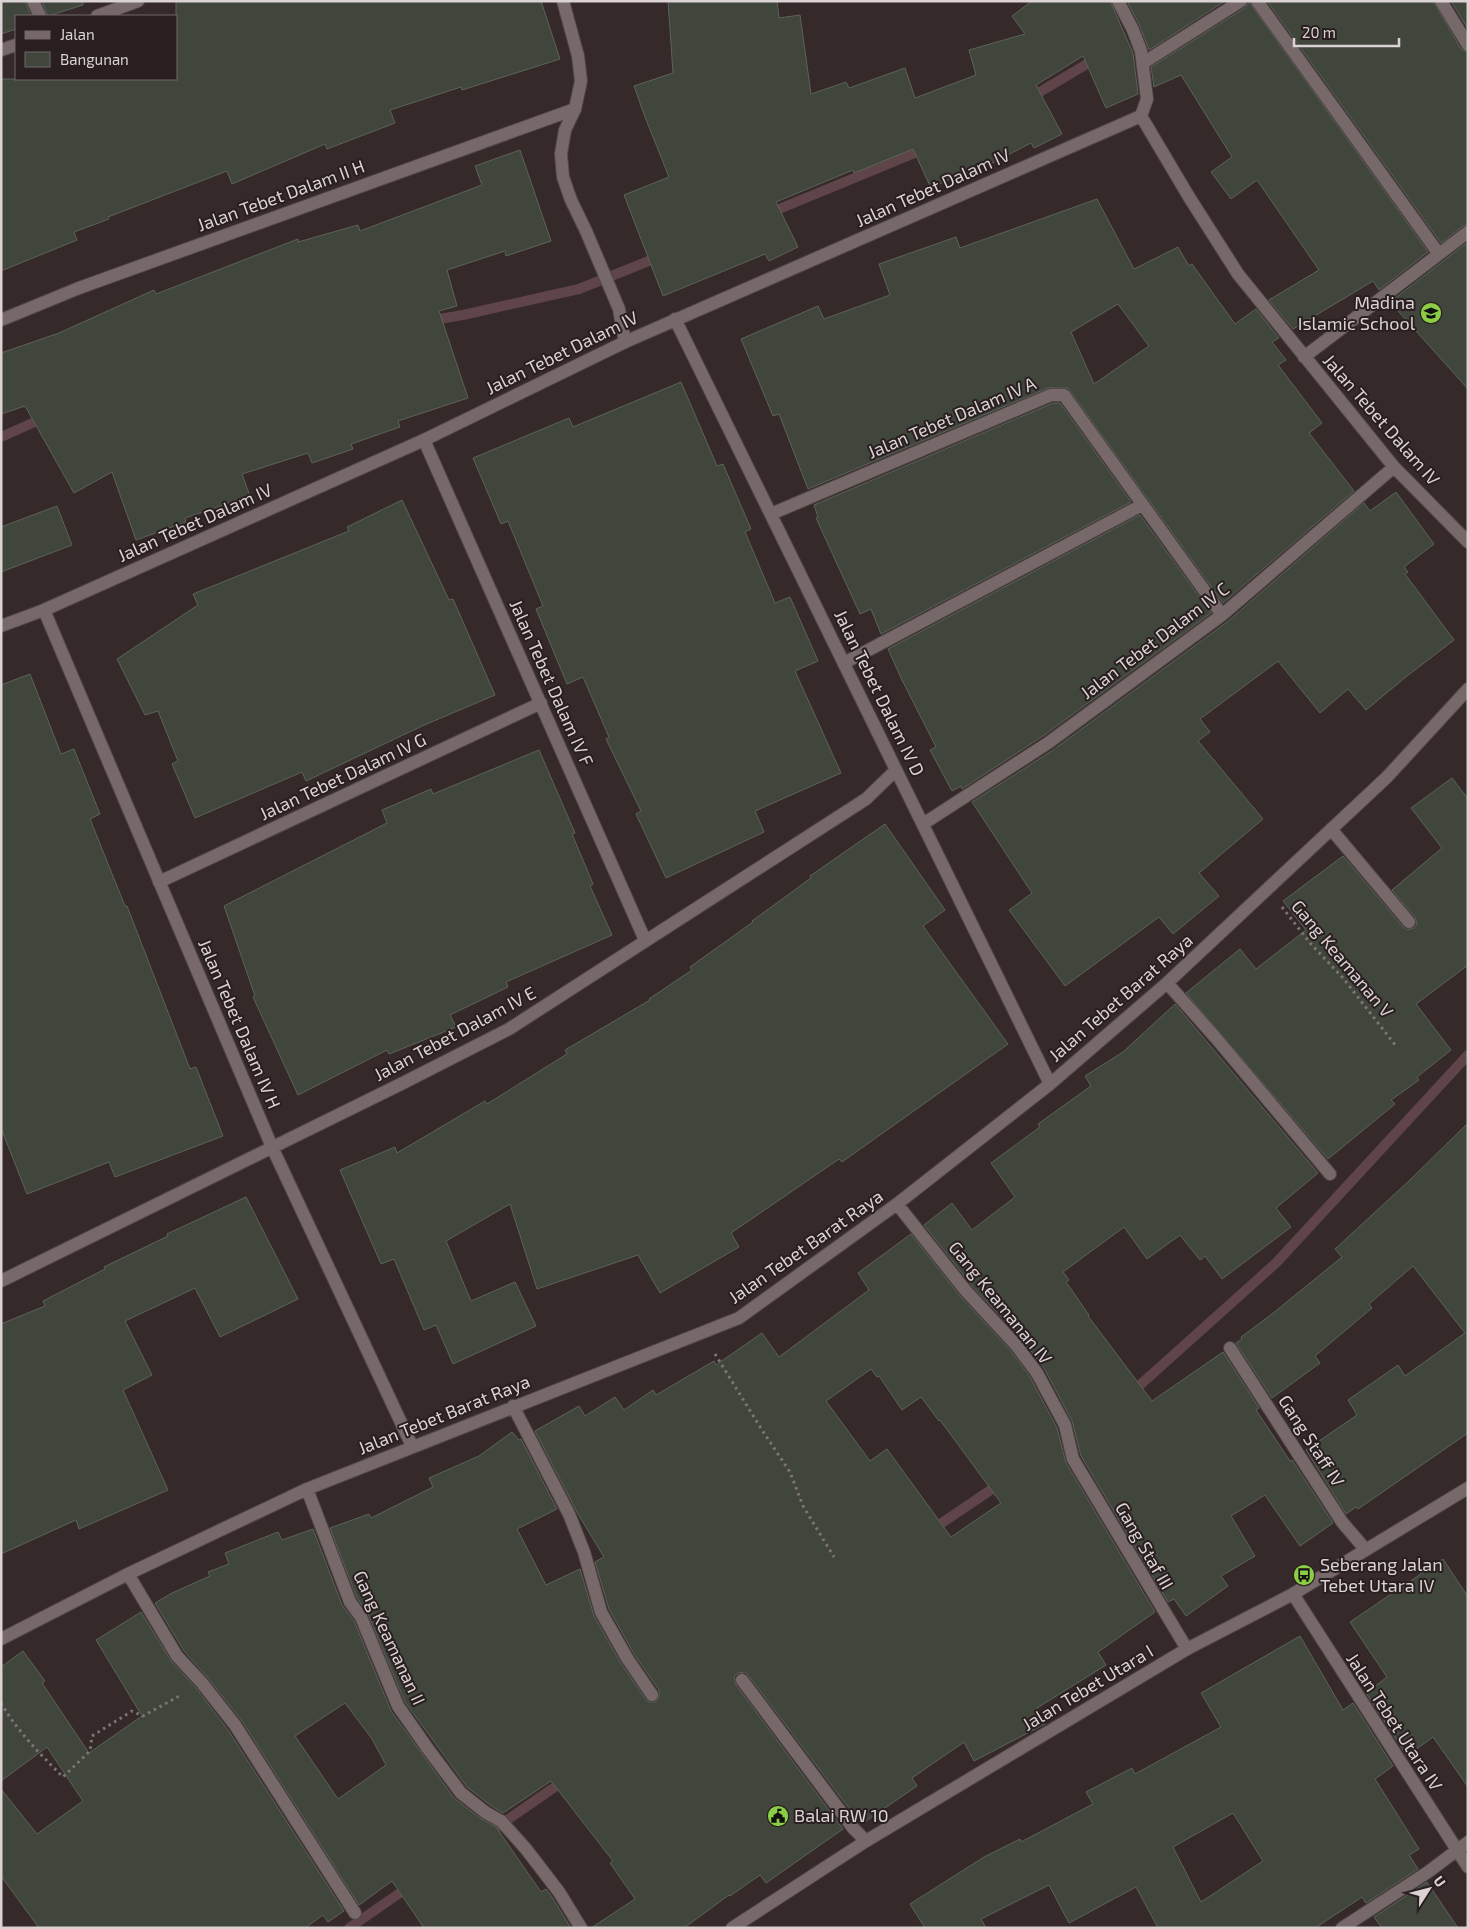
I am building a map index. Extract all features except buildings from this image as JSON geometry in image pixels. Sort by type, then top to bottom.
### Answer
[{"type":"street","points":[[33,1],[40,15]]},
{"type":"street","points":[[100,15],[138,1]]},
{"type":"street","points":[[563,1],[578,56],[581,82],[575,109],[565,130],[561,154],[563,177],[570,200],[586,231],[619,309],[625,342]]},
{"type":"street","points":[[1118,1],[1133,30],[1142,57],[1147,99],[1141,116]]},
{"type":"street","points":[[1142,57],[1241,1]]},
{"type":"street","points":[[1257,1],[1439,254]]},
{"type":"street","points":[[1441,1],[1468,45]]},
{"type":"street","points":[[1,50],[15,45]]},
{"type":"street","name":"Jalan Tebet Dalam II H","points":[[1,320],[79,288],[575,109]]},
{"type":"street","name":"Jalan Tebet Dalam IV","points":[[1,626],[44,610],[424,440],[675,319],[1141,116],[1238,274],[1394,467],[1468,542]]},
{"type":"street","points":[[1304,357],[1468,232]]},
{"type":"street","name":"Jalan Tebet Dalam IV D","points":[[675,319],[1050,1084]]},
{"type":"street","name":"Jalan Tebet Dalam IV A","points":[[771,514],[1051,394],[1064,395],[1222,615]]},
{"type":"street","name":"Jalan Tebet Dalam IV F","points":[[424,440],[645,940]]},
{"type":"street","name":"Jalan Tebet Dalam IV C","points":[[923,824],[1048,743],[1222,615],[1394,467]]},
{"type":"street","points":[[844,663],[1142,505]]},
{"type":"street","name":"Jalan Tebet Dalam IV H","points":[[44,610],[272,1147],[412,1446]]},
{"type":"street","name":"Jalan Tebet Barat Raya","points":[[1,1639],[128,1574],[307,1489],[512,1406],[739,1318],[897,1204],[1050,1084],[1167,983],[1332,829],[1387,777],[1468,689]]},
{"type":"street","name":"Jalan Tebet Dalam IV G","points":[[159,882],[541,703]]},
{"type":"street","name":"Jalan Tebet Dalam IV E","points":[[1,1281],[509,1029],[866,799],[896,770]]},
{"type":"street","points":[[1332,829],[1409,922]]},
{"type":"street","points":[[1167,983],[1330,1174]]},
{"type":"street","name":"Gang Keamanan IV","points":[[897,1204],[966,1291],[1016,1345],[1037,1373],[1065,1425],[1073,1459]]},
{"type":"street","name":"Gang Staff IV","points":[[1230,1348],[1342,1522],[1366,1550]]},
{"type":"street","points":[[512,1406],[569,1514],[584,1552],[601,1612],[627,1658],[652,1695]]},
{"type":"street","name":"Gang Staf III","points":[[1073,1459],[1186,1649]]},
{"type":"street","name":"Jalan Tebet Utara I","points":[[732,1928],[866,1841],[1186,1649],[1293,1594],[1468,1488]]},
{"type":"street","name":"Gang Keamanan II","points":[[307,1489],[350,1602],[361,1617],[398,1706],[461,1793],[485,1812],[501,1821],[522,1845],[559,1892],[581,1928]]},
{"type":"street","points":[[128,1574],[177,1656],[202,1683],[235,1725],[355,1913]]},
{"type":"street","name":"Jalan Tebet Utara IV","points":[[1293,1594],[1468,1867]]},
{"type":"street","points":[[742,1680],[853,1828],[866,1841]]},
{"type":"street","points":[[1342,1928],[1428,1872],[1468,1842]]},
{"type":"path","name":"Gang Keamanan V","points":[[1268,889],[1310,943],[1343,978],[1396,1046]]},
{"type":"path","points":[[702,1332],[790,1472],[803,1506],[834,1557]]},
{"type":"path","points":[[1,1703],[38,1750],[63,1777],[90,1751],[92,1736],[132,1711],[143,1716],[202,1683]]},
{"type":"waterway","points":[[1028,99],[1097,58]]},
{"type":"waterway","points":[[767,214],[927,148]]},
{"type":"waterway","points":[[428,321],[579,289],[661,256]]},
{"type":"waterway","points":[[1,437],[46,417]]},
{"type":"waterway","points":[[1130,1394],[1276,1263],[1468,1055]]},
{"type":"waterway","points":[[930,1531],[1001,1483]]},
{"type":"waterway","points":[[497,1827],[565,1780]]},
{"type":"waterway","points":[[349,1928],[410,1886]]},
{"type":"place","name":"Madina Islamic School","points":[[1431,313]]},
{"type":"place","name":"Seberang Jalan Tebet Utara IV","points":[[1304,1575]]},
{"type":"place","name":"Balai RW 10","points":[[778,1816]]}]
